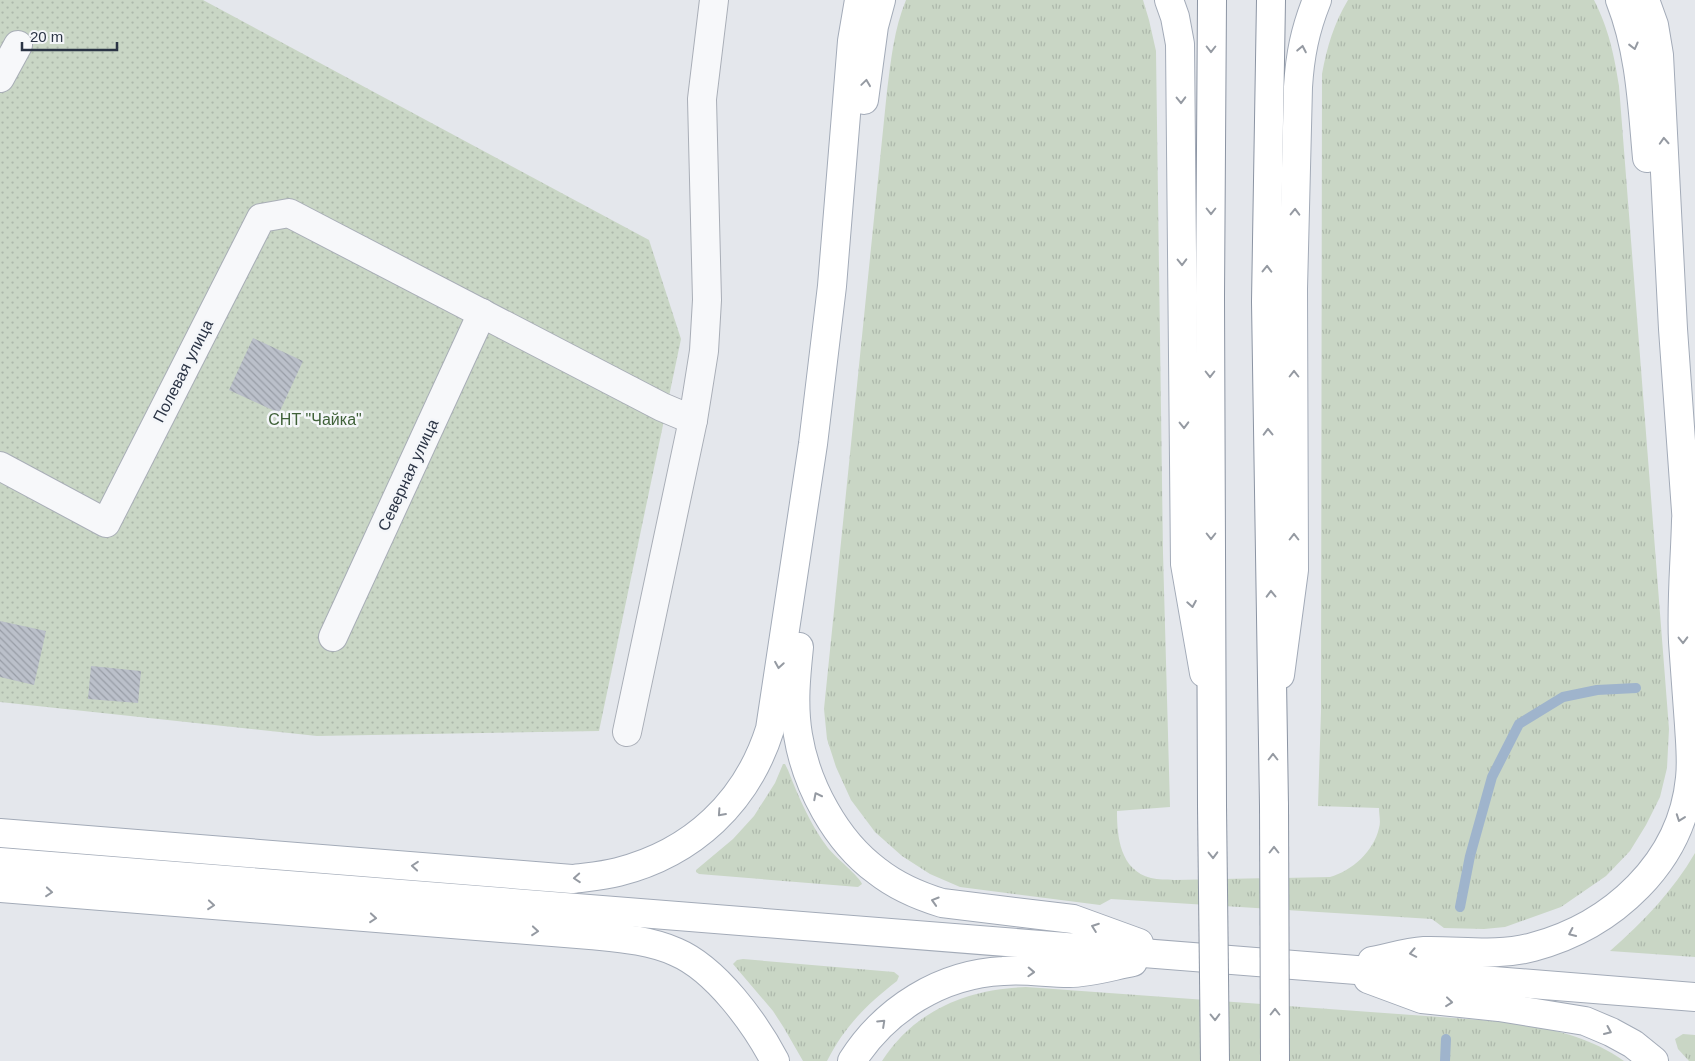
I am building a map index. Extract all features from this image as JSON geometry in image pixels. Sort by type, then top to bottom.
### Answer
[{"type":"main road","points":[[0,833],[572,879],[617,872],[648,863],[672,852],[710,825],[729,805],[743,786],[763,749],[770,728],[813,444],[832,286],[852,41],[859,0]]},
{"type":"main road","points":[[832,286],[854,171],[874,26],[881,0]]},
{"type":"main road","points":[[1169,0],[1180,44],[1185,564],[1212,721]]},
{"type":"main road","points":[[1212,0],[1210,296],[1215,1061]]},
{"type":"main road","points":[[1271,0],[1266,302],[1274,806],[1275,1061]]},
{"type":"main road","points":[[1273,724],[1294,570],[1293,289],[1300,54],[1307,24],[1317,0]]},
{"type":"main road","points":[[1620,0],[1628,20],[1638,62],[1652,214],[1672,330]]},
{"type":"main road","points":[[1645,0],[1654,25],[1659,54],[1672,330],[1686,521],[1695,610]]},
{"type":"main road","points":[[813,444],[809,549],[795,694],[798,734],[803,761],[824,809],[840,833],[876,871],[924,897],[964,907],[1073,919],[1174,955]]},
{"type":"main road","points":[[1336,968],[1422,951],[1504,953],[1532,948],[1558,940],[1597,919],[1622,902],[1642,884],[1659,863],[1672,841],[1682,813],[1690,778],[1691,755],[1683,639],[1686,521]]},
{"type":"main road","points":[[0,862],[1695,997]]},
{"type":"main road","points":[[0,888],[590,935],[623,938],[652,944],[678,952],[719,984],[745,1012],[764,1040],[775,1061]]},
{"type":"main road","points":[[852,1061],[878,1026],[900,1007],[950,981],[971,975],[1004,970],[1070,973],[1174,955]]},
{"type":"main road","points":[[1336,968],[1422,999],[1499,1007],[1585,1021],[1633,1044],[1654,1061]]},
{"type":"street","points":[[627,732],[693,420],[704,351],[707,300],[702,99],[714,0]]},
{"type":"street","points":[[0,78],[18,45]]},
{"type":"street","name":"Полевая улица","points":[[0,466],[106,523],[261,218],[289,213],[482,313]]},
{"type":"street","points":[[482,313],[662,407],[693,420]]},
{"type":"street","name":"Северная улица","points":[[333,637],[482,313]]},
{"type":"green space","name":"СНТ \"Чайка\"","points":[[0,0],[203,0],[649,240],[681,339],[599,731],[317,736],[0,702]]},
{"type":"green space","points":[[906,0],[1143,0],[1156,51],[1163,553],[1170,807],[1117,811],[1117,821],[1122,851],[1133,868],[1151,878],[1174,880],[1330,877],[1346,870],[1361,859],[1372,845],[1380,826],[1379,808],[1318,806],[1321,712],[1322,74],[1329,45],[1339,17],[1348,0],[1594,0],[1604,22],[1610,42],[1619,86],[1669,729],[1667,768],[1660,797],[1630,851],[1606,876],[1561,907],[1505,927],[1484,929],[1444,928],[1432,919],[1111,899],[1100,905],[960,887],[930,874],[902,856],[875,832],[851,800],[836,767],[827,739],[824,709],[887,91],[896,33]]},
{"type":"green space","points":[[783,764],[785,764],[788,770],[816,830],[828,848],[860,881],[862,884],[858,887],[699,874],[696,872],[733,839],[754,816],[775,783]]},
{"type":"green space","points":[[1695,853],[1695,957],[1610,951],[1657,905]]},
{"type":"green space","points":[[737,960],[894,972],[899,976],[897,981],[857,1017],[841,1037],[827,1061],[803,1061],[773,1011],[733,964]]},
{"type":"green space","points":[[1026,987],[1509,1022],[1569,1035],[1597,1045],[1624,1061],[882,1061],[895,1043],[910,1028],[944,1006],[983,992]]},
{"type":"green space","points":[[1683,1034],[1695,1035],[1695,1061],[1689,1061],[1678,1049],[1675,1039]]},
{"type":"building","points":[[253,338],[303,361],[279,413],[229,390]]},
{"type":"building","points":[[0,621],[46,631],[34,685],[0,677]]},
{"type":"building","points":[[91,666],[141,671],[138,703],[88,699]]},
{"type":"waterway","points":[[1460,907],[1470,856],[1492,777],[1519,724],[1563,697],[1597,690],[1636,688]]},
{"type":"waterway","points":[[1445,1061],[1446,1039]]}]
